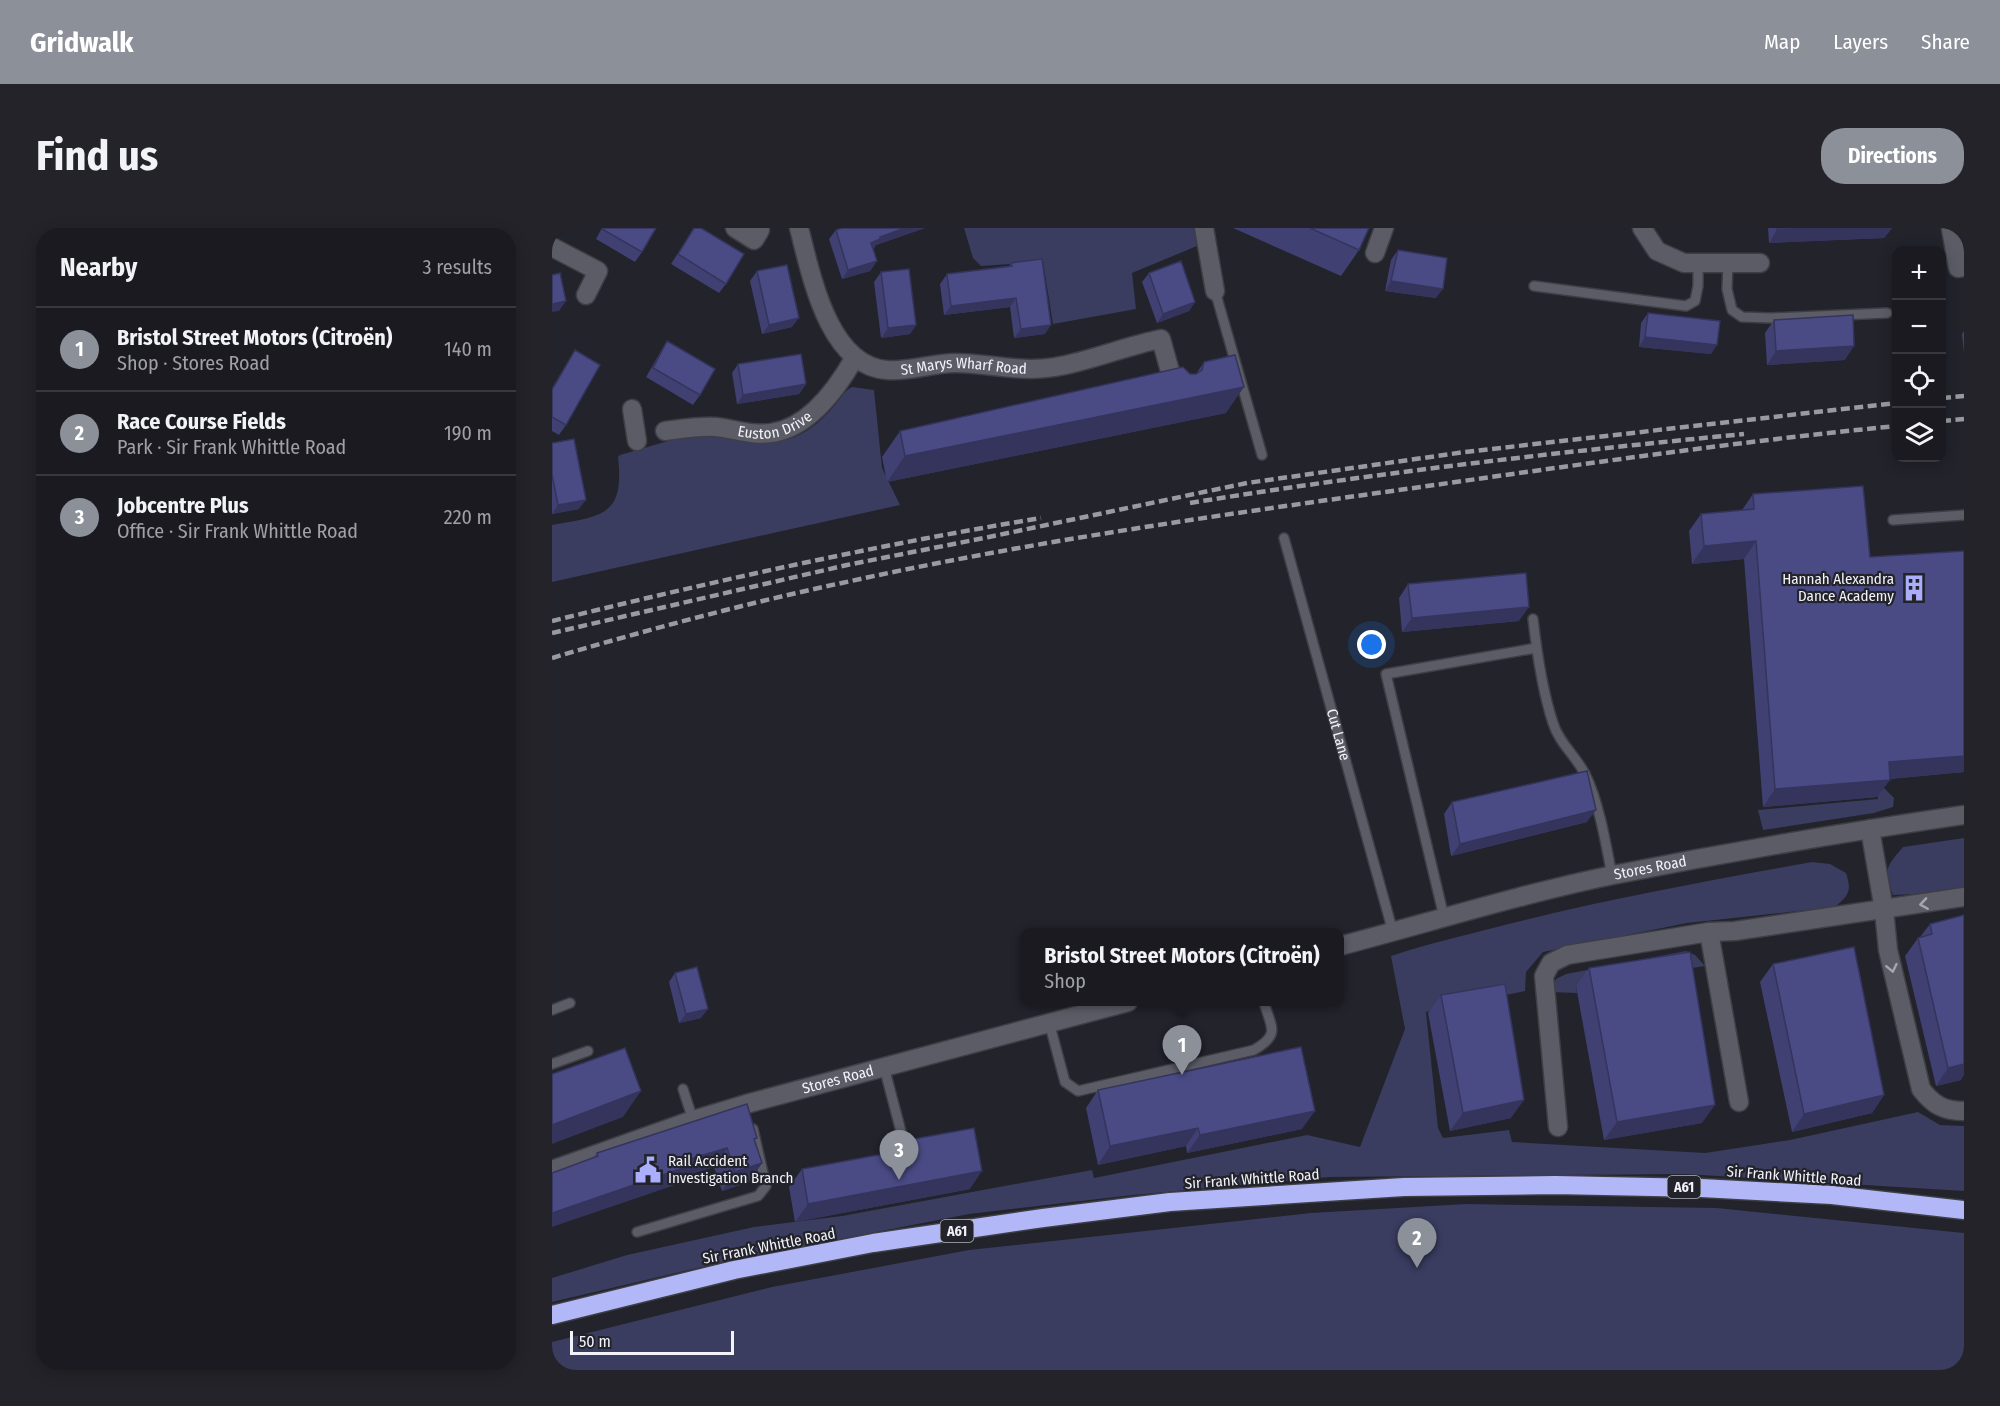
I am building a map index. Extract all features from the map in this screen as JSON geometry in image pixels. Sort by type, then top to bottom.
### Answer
[{"type":"highway","name":"Sir Frank Whittle Road","points":[[552,1315],[734,1270],[873,1243],[1170,1202],[1404,1187],[1555,1185],[1701,1188],[1832,1195],[1964,1210]]},
{"type":"street","points":[[737,228],[754,240],[760,230]]},
{"type":"street","name":"St Marys Wharf Road","points":[[799,228],[823,309],[831,326],[855,357],[872,368],[906,370],[955,363],[1034,369],[1056,367],[1123,347],[1161,339],[1175,389]]},
{"type":"street","points":[[1204,228],[1215,291]]},
{"type":"street","points":[[1375,252],[1384,228]]},
{"type":"street","points":[[1642,228],[1656,251],[1684,263],[1760,263]]},
{"type":"street","points":[[1951,229],[1962,268]]},
{"type":"street","points":[[552,247],[598,271],[586,295]]},
{"type":"street","name":"Euston Drive","points":[[665,430],[715,427],[752,434],[784,430],[811,413],[826,400],[855,357]]},
{"type":"street","points":[[632,409],[637,441]]},
{"type":"street","name":"Stores Road","points":[[1344,945],[1444,917],[1612,876],[1870,829],[1964,815]]},
{"type":"street","points":[[1870,829],[1884,910],[1888,950],[1921,1089],[1930,1101],[1943,1108],[1964,1112]]},
{"type":"street","points":[[1558,1127],[1544,976],[1551,963],[1568,955],[1709,932],[1736,931],[1964,897]]},
{"type":"street","points":[[1709,932],[1739,1102]]},
{"type":"street","name":"Stores Road","points":[[552,1170],[693,1120],[749,1114],[884,1067],[1112,1006]]},
{"type":"lane","points":[[1533,286],[1686,306],[1695,301],[1698,286],[1698,263]]},
{"type":"lane","points":[[1728,264],[1727,289],[1732,310],[1742,317],[1887,313]]},
{"type":"lane","points":[[1215,291],[1262,455]]},
{"type":"lane","points":[[1893,520],[1964,515]]},
{"type":"lane","name":"Cut Lane","points":[[1284,538],[1393,932]]},
{"type":"lane","points":[[1533,619],[1536,648],[1553,724],[1561,741],[1584,772],[1607,848],[1612,876]]},
{"type":"lane","points":[[1444,917],[1386,674],[1536,648]]},
{"type":"lane","points":[[552,1010],[570,1003]]},
{"type":"lane","points":[[1049,1022],[1065,1082],[1078,1091],[1254,1050],[1269,1041],[1273,1032],[1265,1006]]},
{"type":"lane","points":[[552,1064],[588,1051]]},
{"type":"lane","points":[[884,1067],[904,1143]]},
{"type":"lane","points":[[683,1089],[693,1120]]},
{"type":"lane","points":[[637,1232],[758,1196],[766,1186],[749,1114]]},
{"type":"shaded area","points":[[964,228],[1195,228],[1197,246],[1132,273],[1136,309],[1053,324],[1043,262],[981,266],[973,258]]},
{"type":"shaded area","points":[[852,387],[874,390],[882,468],[900,505],[552,582],[552,525],[596,515],[613,503],[618,492],[618,457],[620,455],[667,441],[695,436],[759,442],[785,440],[813,426]]},
{"type":"shaded area","points":[[1884,788],[1894,798],[1893,807],[1874,813],[1763,830],[1758,810],[1878,799],[1877,789]]},
{"type":"shaded area","points":[[1964,838],[1964,887],[1893,895],[1887,874],[1888,869],[1903,847]]},
{"type":"shaded area","points":[[1812,862],[1830,864],[1846,873],[1849,889],[1835,907],[1687,923],[1543,952],[1526,972],[1525,991],[1426,1012],[1438,1128],[1443,1138],[1509,1130],[1512,1142],[1705,1153],[1790,1140],[1918,1112],[1940,1125],[1964,1126],[1964,1191],[1685,1174],[1330,1177],[1133,1195],[969,1214],[727,1261],[552,1302],[552,1278],[627,1255],[754,1227],[842,1216],[1092,1170],[1094,1178],[1307,1135],[1360,1147],[1405,1029],[1391,956],[1444,940],[1575,908]]},
{"type":"shaded area","points":[[1686,951],[1695,955],[1705,966],[1576,986],[1577,993],[1550,992],[1556,979],[1566,974]]},
{"type":"shaded area","points":[[1466,1204],[1717,1208],[1964,1233],[1964,1370],[552,1370],[552,1342],[772,1287],[969,1250],[1311,1213]]},
{"type":"building","points":[[603,228],[656,228],[642,252]]},
{"type":"building","points":[[694,228],[701,228],[744,254],[726,284],[678,254]]},
{"type":"building","points":[[842,228],[905,228],[880,237],[871,243],[877,261],[848,270],[836,230]]},
{"type":"building","points":[[1310,228],[1369,228],[1359,250]]},
{"type":"building","points":[[1777,228],[1838,228],[1777,230]]},
{"type":"building","points":[[1398,250],[1447,258],[1443,289],[1391,281]]},
{"type":"building","points":[[1042,259],[1051,325],[1021,329],[1016,298],[951,306],[947,274],[1012,266],[1011,263]]},
{"type":"building","points":[[1181,261],[1195,302],[1163,314],[1149,273]]},
{"type":"building","points":[[787,265],[799,318],[769,325],[757,271]]},
{"type":"building","points":[[909,269],[916,325],[888,328],[881,272]]},
{"type":"building","points":[[560,273],[566,301],[552,304],[552,275]]},
{"type":"building","points":[[1648,313],[1720,321],[1717,345],[1645,337]]},
{"type":"building","points":[[1853,315],[1854,346],[1776,351],[1774,320]]},
{"type":"building","points":[[667,341],[715,369],[700,395],[653,368]]},
{"type":"building","points":[[575,350],[600,365],[566,425],[552,417],[552,390]]},
{"type":"building","points":[[801,354],[806,384],[743,395],[738,364]]},
{"type":"building","points":[[1235,355],[1244,387],[905,456],[900,431],[1183,367],[1190,374],[1196,374],[1202,370],[1204,362]]},
{"type":"building","points":[[574,439],[586,500],[558,505],[552,474],[552,443]]},
{"type":"building","points":[[1863,486],[1870,557],[1964,551],[1964,756],[1889,762],[1890,780],[1775,789],[1756,541],[1704,546],[1701,514],[1754,509],[1753,494]]},
{"type":"building","points":[[1526,573],[1529,607],[1412,618],[1408,584]]},
{"type":"building","points":[[1587,771],[1596,810],[1460,844],[1452,802]]},
{"type":"building","points":[[1964,915],[1964,1064],[1948,1068],[1918,938],[1932,934],[1930,924]]},
{"type":"building","points":[[1854,947],[1884,1095],[1804,1114],[1773,964]]},
{"type":"building","points":[[1690,952],[1715,1105],[1617,1122],[1589,968]]},
{"type":"building","points":[[697,967],[708,1009],[686,1014],[675,973]]},
{"type":"building","points":[[1505,984],[1524,1100],[1463,1113],[1441,995]]},
{"type":"building","points":[[1301,1047],[1315,1111],[1200,1135],[1198,1128],[1110,1146],[1098,1090]]},
{"type":"building","points":[[625,1048],[641,1091],[552,1125],[552,1074]]},
{"type":"building","points":[[747,1104],[757,1138],[754,1139],[762,1163],[735,1172],[727,1148],[690,1159],[692,1165],[552,1213],[552,1173],[598,1156],[597,1153]]},
{"type":"building","points":[[974,1128],[982,1171],[808,1204],[802,1169],[883,1154],[892,1143]]},
{"type":"railway","points":[[1946,398],[1964,396]]},
{"type":"railway","points":[[552,633],[847,565],[1247,483],[1465,452],[1892,403]]},
{"type":"railway","points":[[1946,421],[1964,419]]},
{"type":"railway","points":[[552,658],[663,626],[776,598],[989,553],[1058,541],[1590,463],[1892,426]]},
{"type":"railway","points":[[1190,503],[1467,464],[1744,434]]},
{"type":"railway","points":[[552,621],[796,565],[1041,518]]},
{"type":"place","name":"Hannah Alexandra Dance Academy","points":[[1914,588]]},
{"type":"place","name":"Bristol Street Motors (Citroën)","points":[[1182,1075]]},
{"type":"place","name":"Rail Accident Investigation Branch","points":[[648,1170]]},
{"type":"place","name":"Jobcentre Plus","points":[[899,1180]]},
{"type":"place","name":"Race Course Fields","points":[[1417,1268]]}]
